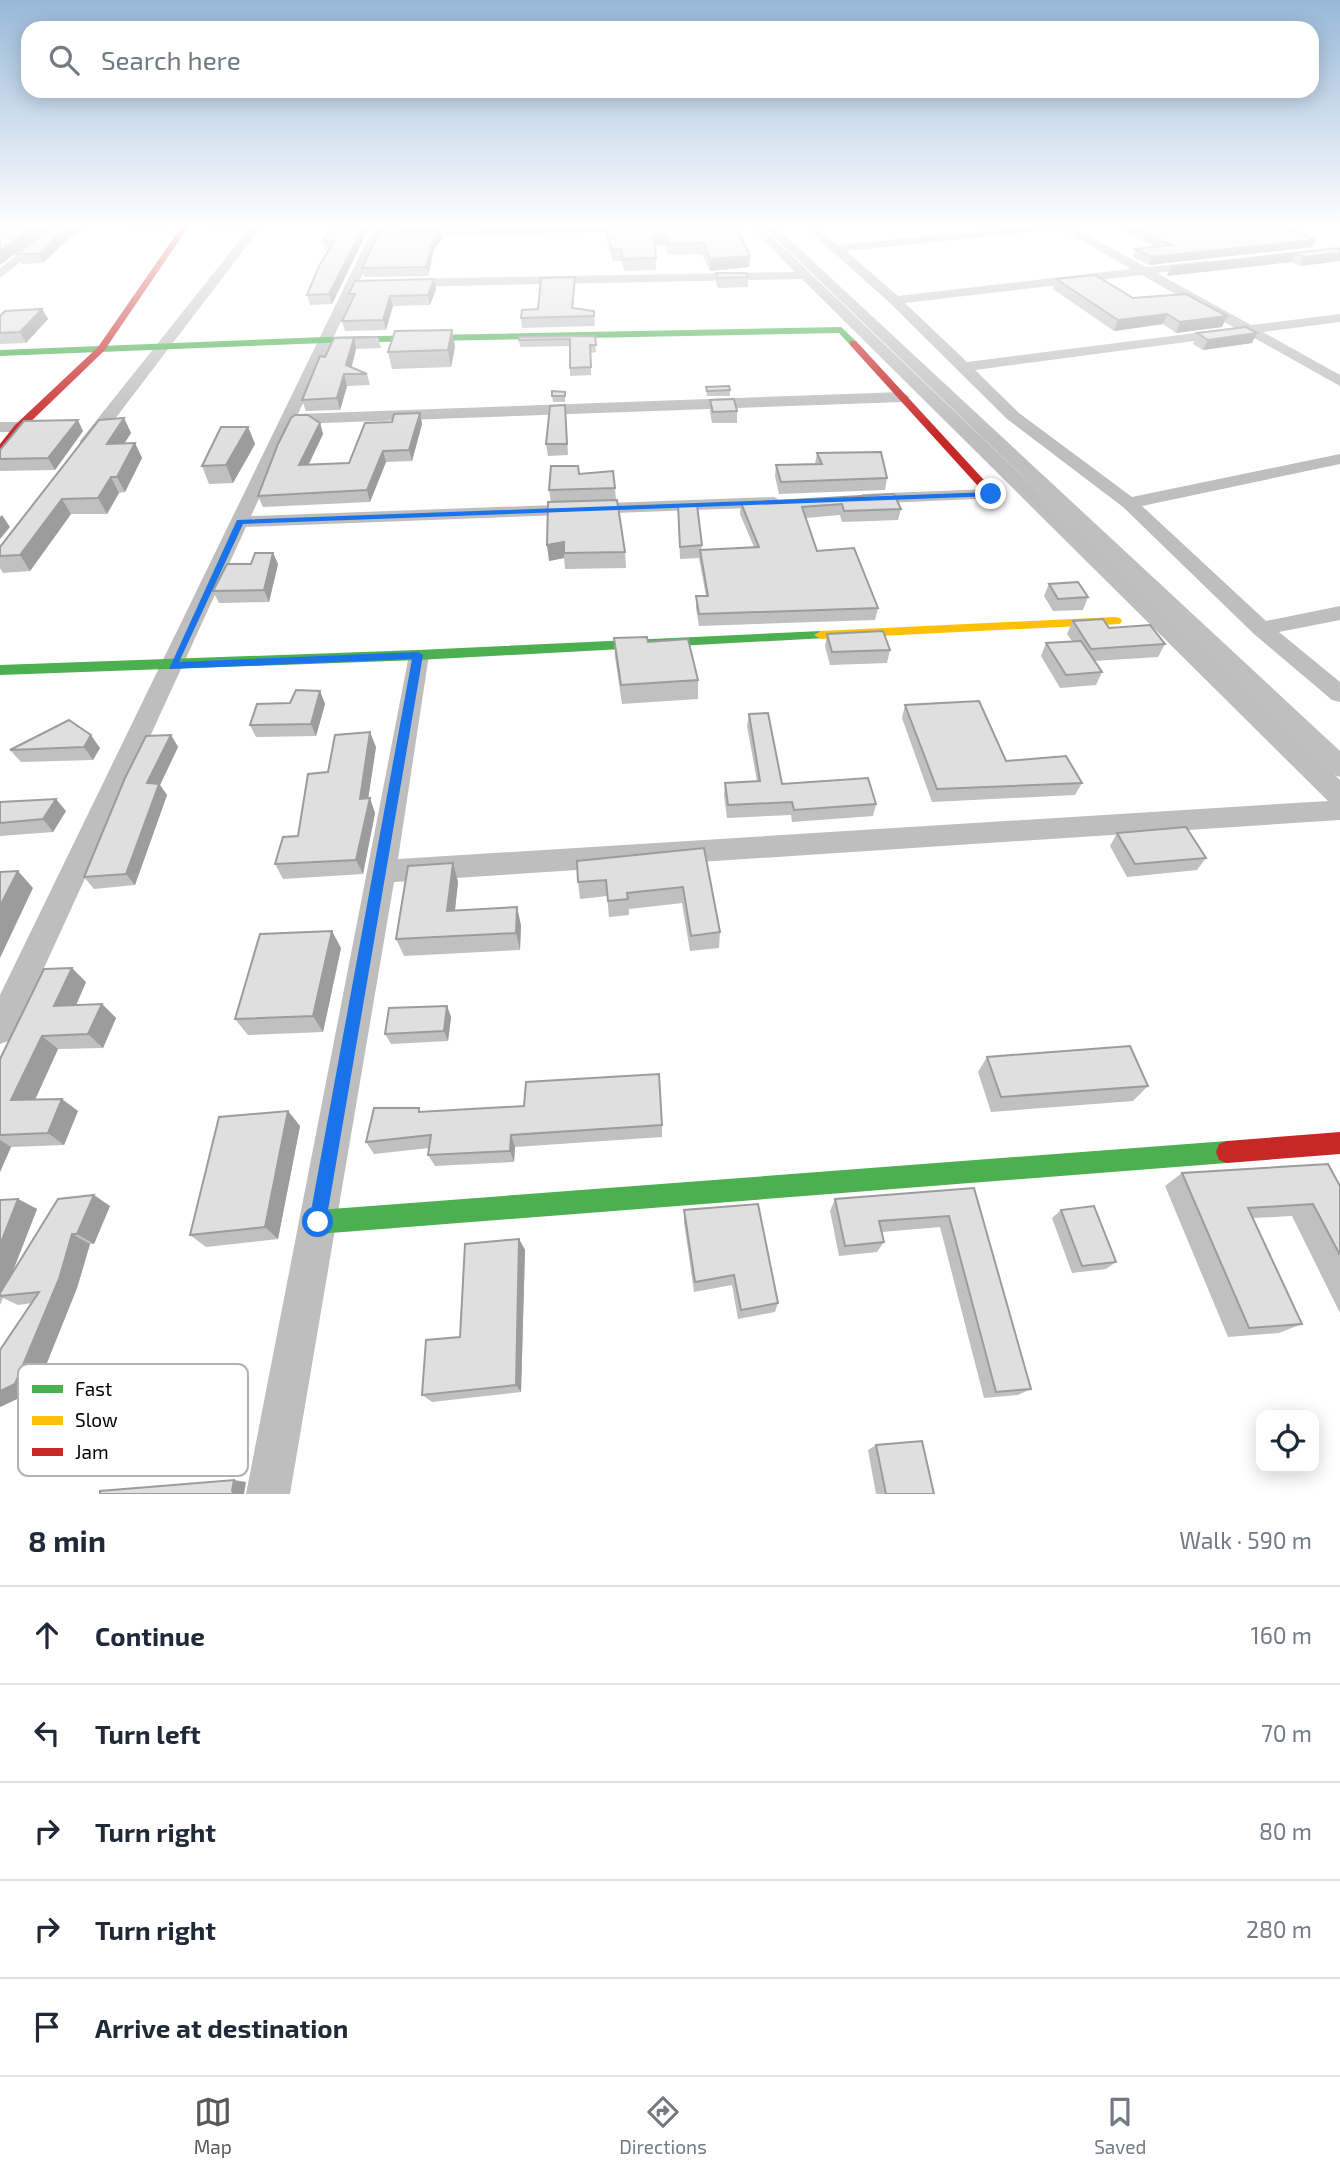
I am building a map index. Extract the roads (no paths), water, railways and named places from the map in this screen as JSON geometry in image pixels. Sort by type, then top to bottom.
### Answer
[{"type":"street","points":[[0,451],[19,427],[101,349],[137,296]]},
{"type":"street","points":[[74,461],[202,296]]},
{"type":"street","points":[[0,1029],[325,340],[351,296]]},
{"type":"street","points":[[826,296],[1340,796]]},
{"type":"street","points":[[890,296],[1013,416],[1129,503],[1262,629],[1340,694]]},
{"type":"street","points":[[895,300],[931,296]]},
{"type":"street","points":[[1190,296],[1340,382]]},
{"type":"street","points":[[965,367],[1340,318]]},
{"type":"street","points":[[0,353],[325,340],[841,330],[991,494]]},
{"type":"street","points":[[288,419],[902,397]]},
{"type":"street","points":[[0,427],[19,427]]},
{"type":"street","points":[[1129,503],[1340,459]]},
{"type":"street","points":[[838,500],[991,494]]},
{"type":"street","points":[[240,522],[797,501]]},
{"type":"street","points":[[1262,629],[1340,613]]},
{"type":"street","points":[[0,670],[172,666],[1115,621]]},
{"type":"street","points":[[268,1494],[382,871],[418,655]]},
{"type":"street","points":[[382,871],[1340,810]]},
{"type":"street","points":[[318,1222],[1340,1143]]},
{"type":"waterway","points":[[843,296],[1340,767]]}]
